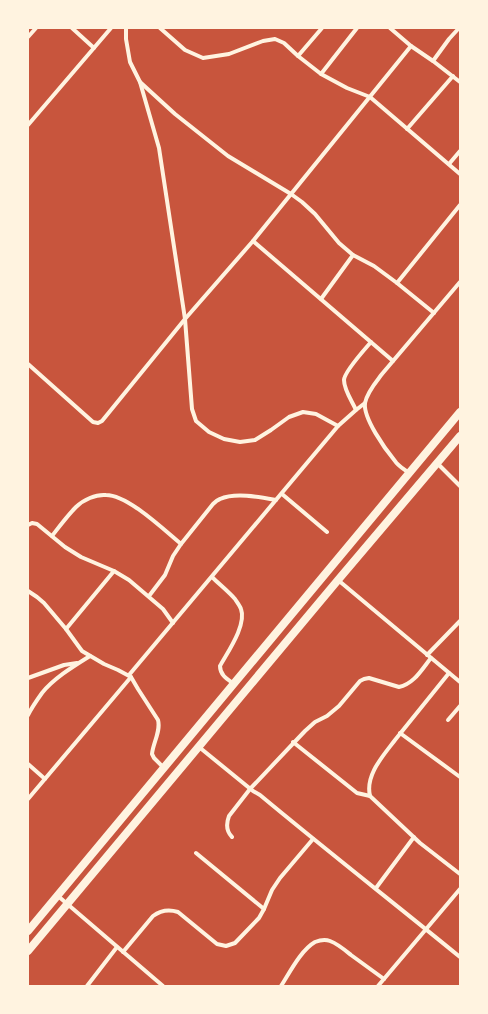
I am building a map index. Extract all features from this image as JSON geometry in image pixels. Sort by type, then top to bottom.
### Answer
[{"type":"highway","points":[[28,930],[460,412]]},
{"type":"highway","points":[[28,951],[460,436]]},
{"type":"street","points":[[28,37],[36,28]]},
{"type":"street","points":[[72,28],[94,48]]},
{"type":"street","points":[[28,125],[111,28]]},
{"type":"street","points":[[126,28],[126,39],[130,62],[140,82],[159,148],[185,318],[192,409],[196,421],[209,432],[240,442],[255,440],[289,417],[303,412],[316,414],[338,426]]},
{"type":"street","points":[[160,28],[185,50],[203,58],[229,54],[263,41],[275,39],[284,43],[320,74],[347,88],[370,97],[460,174]]},
{"type":"street","points":[[298,56],[322,28]]},
{"type":"street","points":[[320,74],[357,28]]},
{"type":"street","points":[[390,28],[411,46],[460,82]]},
{"type":"street","points":[[433,61],[459,28]]},
{"type":"street","points":[[28,364],[93,422],[98,424],[185,318],[253,241],[411,46]]},
{"type":"street","points":[[407,129],[453,76]]},
{"type":"street","points":[[140,82],[175,114],[228,156],[302,202],[315,214],[339,243],[353,255],[374,266],[434,313]]},
{"type":"street","points":[[449,164],[460,151]]},
{"type":"street","points":[[397,283],[460,205]]},
{"type":"street","points":[[253,241],[393,361]]},
{"type":"street","points":[[321,299],[353,255]]},
{"type":"street","points":[[409,474],[395,462],[374,432],[365,410],[365,403],[371,389],[460,282]]},
{"type":"street","points":[[356,410],[345,388],[344,379],[350,368],[371,342]]},
{"type":"street","points":[[28,799],[173,622],[212,578],[338,426],[365,403]]},
{"type":"street","points":[[437,463],[460,486]]},
{"type":"street","points":[[52,536],[76,507],[93,496],[107,494],[122,499],[137,508],[180,544]]},
{"type":"street","points":[[282,494],[327,532]]},
{"type":"street","points":[[149,596],[165,574],[180,544],[213,504],[219,499],[235,496],[276,500]]},
{"type":"street","points":[[28,524],[32,522],[37,524],[80,557],[114,570],[129,580],[163,609],[173,622]]},
{"type":"street","points":[[66,629],[114,570]]},
{"type":"street","points":[[212,578],[234,598],[242,614],[236,639],[220,666],[221,674],[234,684]]},
{"type":"street","points":[[338,580],[460,682]]},
{"type":"street","points":[[28,591],[37,596],[44,603],[82,651],[130,676],[158,720],[158,732],[152,754],[164,768]]},
{"type":"street","points":[[232,838],[228,832],[227,820],[229,816],[250,789],[305,730],[339,706],[360,681],[364,679],[369,678],[399,687],[411,683],[429,657],[460,621]]},
{"type":"street","points":[[28,714],[50,684],[90,656]]},
{"type":"street","points":[[28,678],[64,665],[81,662]]},
{"type":"street","points":[[370,796],[368,788],[378,763],[400,733],[449,673]]},
{"type":"street","points":[[448,720],[460,706]]},
{"type":"street","points":[[400,733],[460,777]]},
{"type":"street","points":[[293,742],[357,793],[370,796],[420,843],[460,874]]},
{"type":"street","points":[[198,747],[250,789],[260,795],[460,957]]},
{"type":"street","points":[[28,764],[45,779]]},
{"type":"street","points":[[376,888],[414,837]]},
{"type":"street","points":[[123,952],[153,916],[164,910],[174,910],[178,912],[217,944],[226,946],[235,943],[259,918],[272,890],[280,878],[313,839]]},
{"type":"street","points":[[196,853],[264,910]]},
{"type":"street","points":[[378,986],[460,889]]},
{"type":"street","points":[[58,895],[163,986]]},
{"type":"street","points":[[281,986],[296,962],[305,951],[314,943],[324,940],[329,940],[338,945],[384,979]]},
{"type":"street","points":[[88,986],[117,947]]}]
